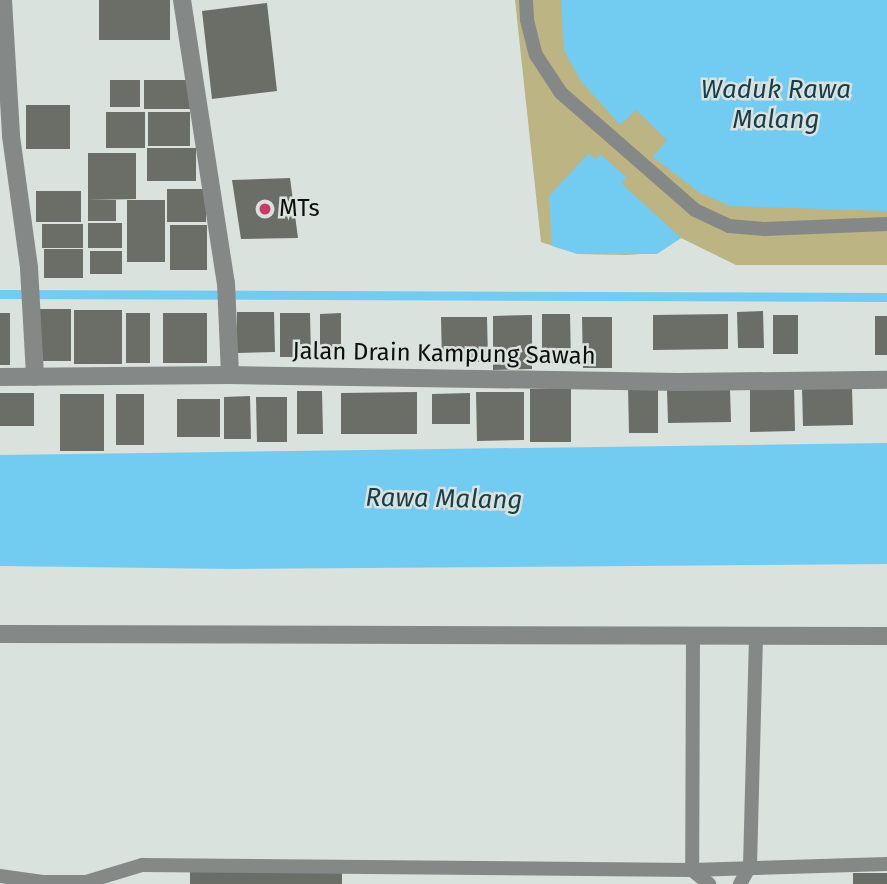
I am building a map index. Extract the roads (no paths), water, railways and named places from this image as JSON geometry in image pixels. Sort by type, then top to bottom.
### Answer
[{"type":"street","points":[[3,0],[12,136],[29,268],[35,377]]},
{"type":"street","points":[[182,0],[226,284],[230,375]]},
{"type":"street","name":"Jalan Drain Kampung Sawah","points":[[0,377],[230,375],[679,382],[887,380]]},
{"type":"street","points":[[0,634],[887,636]]},
{"type":"lane","points":[[526,0],[536,55],[561,93],[695,210],[729,226],[765,229],[887,224]]},
{"type":"lane","points":[[692,870],[693,635]]},
{"type":"lane","points":[[740,884],[750,866],[756,637]]},
{"type":"lane","points":[[0,876],[43,883],[86,882],[142,865],[692,870],[750,866],[887,864]]},
{"type":"lane","points":[[692,870],[709,884]]},
{"type":"water","name":"Waduk Rawa Malang","points":[[561,0],[887,0],[887,211],[730,206],[700,193],[653,157],[667,140],[636,110],[620,125],[581,81],[564,51]]},
{"type":"water","points":[[589,153],[595,160],[600,154],[626,177],[622,184],[681,238],[657,254],[578,254],[552,246],[549,196]]},
{"type":"water","name":"Rawa Malang","points":[[887,443],[887,564],[233,569],[0,566],[0,455]]},
{"type":"waterway","points":[[0,294],[887,297]]},
{"type":"place","name":"MTs","points":[[265,209]]}]
